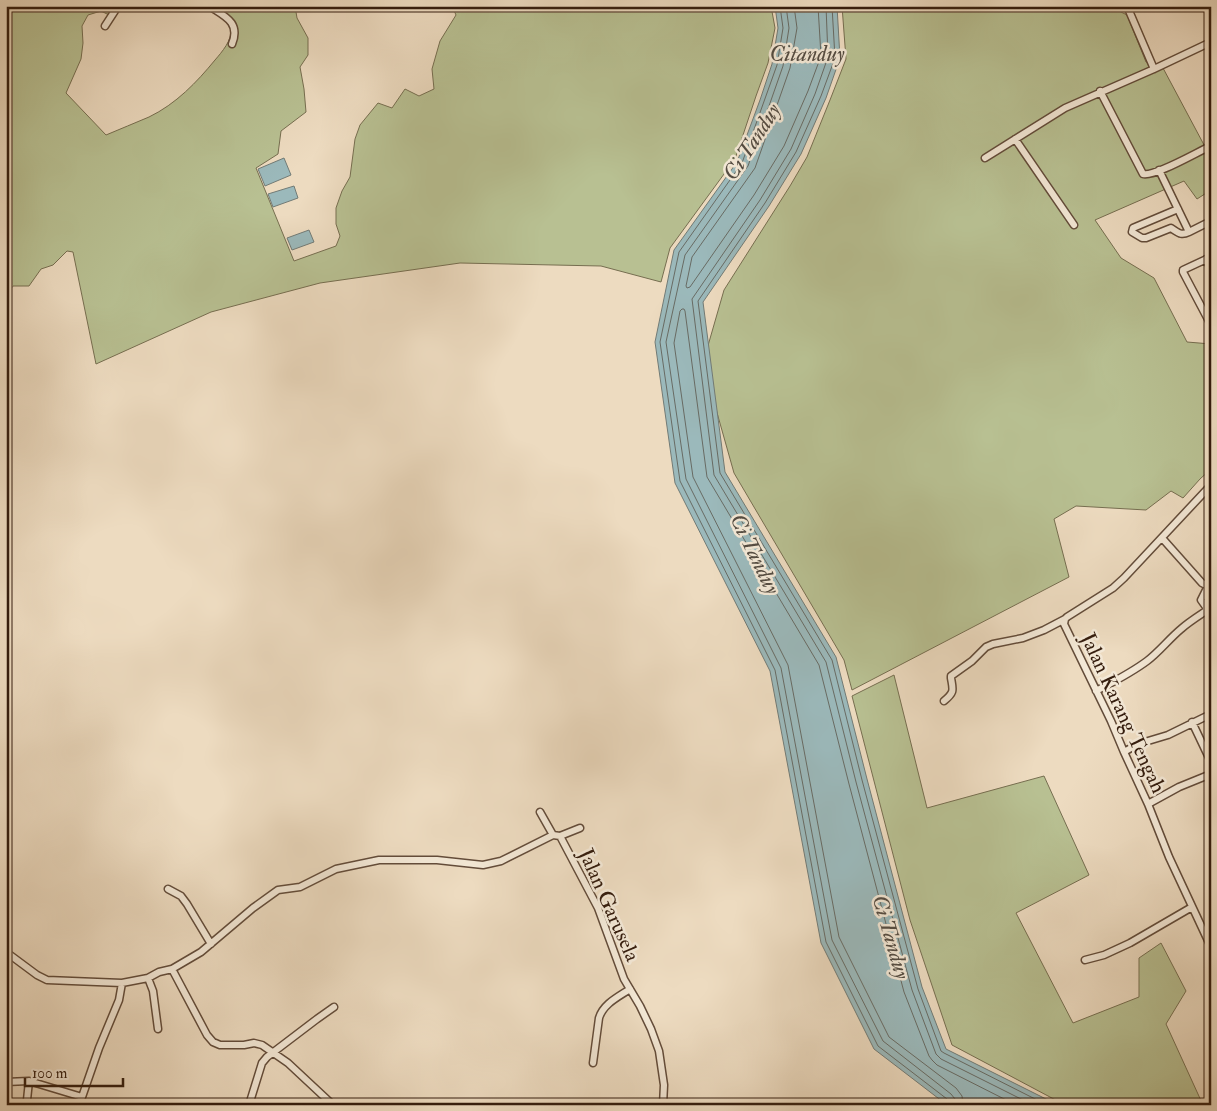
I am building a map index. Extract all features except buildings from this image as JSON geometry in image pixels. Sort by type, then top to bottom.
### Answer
[{"type":"street","points":[[105,26],[117,6]]},
{"type":"street","points":[[209,6],[232,23],[234,34],[232,44]]},
{"type":"street","points":[[1127,6],[1154,69]]},
{"type":"street","points":[[985,158],[1065,108],[1211,42]]},
{"type":"street","points":[[1100,91],[1142,174],[1147,175],[1211,146]]},
{"type":"street","points":[[1015,139],[1074,225]]},
{"type":"street","points":[[1159,170],[1189,232]]},
{"type":"street","points":[[1171,228],[1146,238],[1142,238],[1132,232],[1133,228],[1178,209]]},
{"type":"street","points":[[1166,215],[1171,228],[1180,234],[1189,232],[1211,221]]},
{"type":"street","points":[[1211,268],[1208,258],[1183,270],[1211,326]]},
{"type":"street","name":"Jalan Karang Tengah","points":[[1211,485],[1113,588],[1065,618],[1065,627],[1111,721],[1169,856],[1211,946]]},
{"type":"street","points":[[1096,691],[1124,677],[1146,662],[1183,627],[1206,611],[1206,607],[1201,600],[1209,587],[1202,583],[1162,538]]},
{"type":"street","points":[[944,701],[953,692],[952,676],[972,661],[986,647],[1023,638],[1044,630],[1065,618]]},
{"type":"street","points":[[1124,752],[1138,744],[1168,735],[1211,714]]},
{"type":"street","points":[[1192,722],[1211,762]]},
{"type":"street","points":[[1148,804],[1180,787],[1211,774]]},
{"type":"street","points":[[540,812],[556,835],[580,828]]},
{"type":"street","name":"Jalan Garusela","points":[[6,952],[37,975],[47,980],[122,982],[148,978],[159,972],[172,969],[201,952],[278,890],[300,887],[336,869],[379,860],[437,860],[494,864],[556,835],[598,908],[624,980],[651,1028],[659,1051],[664,1085],[663,1105]]},
{"type":"street","points":[[168,888],[181,896],[211,944]]},
{"type":"street","points":[[1084,960],[1104,955],[1130,943],[1192,907]]},
{"type":"street","points":[[172,969],[207,1035],[213,1042],[220,1045],[262,1045],[288,1063],[333,1105]]},
{"type":"street","points":[[148,978],[154,991],[158,1029]]},
{"type":"street","points":[[78,1105],[119,1000],[122,982]]},
{"type":"street","points":[[593,1063],[600,1012],[630,989]]},
{"type":"street","points":[[249,1105],[262,1063],[334,1007]]},
{"type":"street","points":[[6,1082],[29,1081],[82,1097]]},
{"type":"street","points":[[25,1105],[29,1081]]},
{"type":"green space","points":[[6,6],[113,7],[109,15],[101,11],[88,15],[82,26],[83,43],[81,59],[66,93],[106,135],[149,117],[168,106],[193,84],[221,53],[230,38],[231,28],[227,15],[215,6],[295,6],[297,18],[308,38],[308,55],[300,67],[306,112],[281,131],[278,154],[256,168],[294,261],[336,246],[340,236],[336,224],[336,208],[342,191],[350,177],[355,139],[360,125],[378,103],[392,108],[405,89],[419,96],[434,89],[432,69],[440,41],[456,15],[452,6],[771,6],[775,28],[768,63],[735,159],[670,248],[661,282],[601,266],[460,263],[320,283],[211,312],[96,364],[73,252],[67,251],[53,265],[41,269],[29,286],[13,286],[6,296]]},
{"type":"green space","points":[[842,6],[1109,6],[1127,15],[1146,62],[1163,68],[1211,158],[1211,190],[1197,199],[1184,181],[1095,220],[1121,258],[1154,278],[1187,342],[1211,344],[1211,469],[1183,498],[1171,491],[1146,510],[1076,506],[1054,519],[1069,577],[852,690],[844,660],[734,473],[703,363],[724,290],[807,157],[846,59]]},
{"type":"green space","points":[[894,675],[927,808],[1044,776],[1089,875],[1016,913],[1073,1023],[1139,997],[1139,958],[1161,943],[1186,991],[1166,1024],[1203,1105],[1065,1105],[952,1045],[910,920],[852,696]]},
{"type":"water","points":[[775,6],[837,6],[840,58],[826,98],[801,154],[769,206],[703,302],[725,472],[836,657],[922,987],[946,1049],[1058,1105],[947,1105],[874,1049],[821,943],[770,671],[675,483],[655,342],[674,250],[737,162],[772,64],[778,28]]},
{"type":"water","points":[[284,158],[291,175],[265,186],[258,169]]},
{"type":"water","points":[[294,186],[298,198],[273,207],[268,194]]},
{"type":"water","points":[[309,230],[314,242],[292,250],[287,238]]},
{"type":"water label","name":"Citanduy","points":[[807,54]]},
{"type":"water label","name":"Ci Tanduy","points":[[752,142]]},
{"type":"water label","name":"Ci Tanduy","points":[[755,554]]},
{"type":"water label","name":"Ci Tanduy","points":[[891,937]]}]
